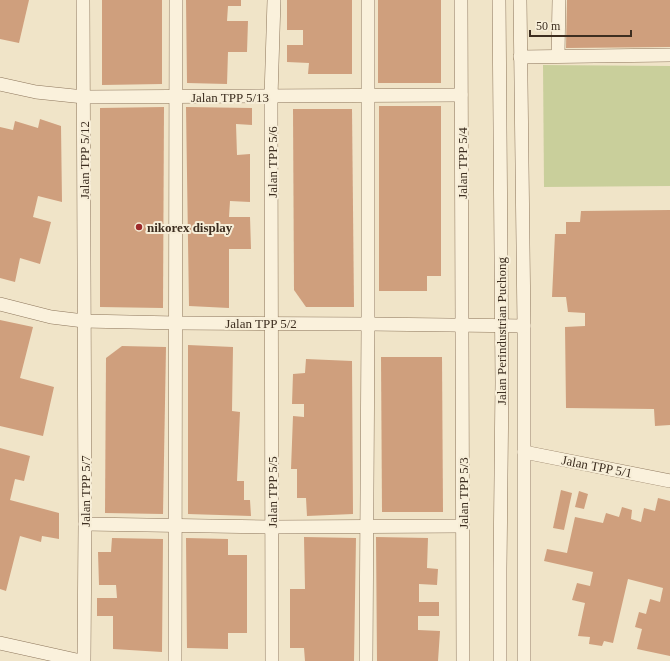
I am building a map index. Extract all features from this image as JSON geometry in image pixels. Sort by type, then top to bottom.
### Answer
[{"type":"street","name":"Jalan TPP 5/12","points":[[83,0],[84,320]]},
{"type":"street","points":[[175,661],[176,0]]},
{"type":"street","name":"Jalan TPP 5/6","points":[[272,323],[272,97],[274,0]]},
{"type":"street","points":[[366,661],[368,0]]},
{"type":"street","name":"Jalan TPP 5/4","points":[[461,0],[462,325]]},
{"type":"street","name":"Jalan Perindustrian Puchong","points":[[499,0],[502,326],[500,661]]},
{"type":"street","name":"Jalan Perindustrian Puchong","points":[[520,0],[524,326],[524,661]]},
{"type":"street","points":[[558,55],[559,0]]},
{"type":"street","points":[[520,56],[670,55]]},
{"type":"street","name":"Jalan TPP 5/13","points":[[0,84],[36,92],[84,97],[461,95]]},
{"type":"street","name":"Jalan TPP 5/2","points":[[0,304],[51,317],[84,320],[176,323],[524,326]]},
{"type":"street","name":"Jalan TPP 5/7","points":[[82,661],[85,524],[84,320]]},
{"type":"street","name":"Jalan TPP 5/5","points":[[272,323],[272,661]]},
{"type":"street","name":"Jalan TPP 5/3","points":[[462,325],[463,661]]},
{"type":"street","name":"Jalan TPP 5/1","points":[[524,452],[670,481]]},
{"type":"street","points":[[85,524],[272,527],[463,526]]},
{"type":"street","points":[[0,643],[82,661]]},
{"type":"green space","points":[[543,65],[670,66],[670,186],[544,187]]},
{"type":"building","points":[[0,0],[29,0],[19,43],[0,39]]},
{"type":"building","points":[[102,0],[162,0],[162,84],[102,85]]},
{"type":"building","points":[[186,0],[241,0],[241,6],[228,6],[227,21],[248,21],[247,52],[228,52],[227,84],[187,83]]},
{"type":"building","points":[[287,0],[352,0],[352,74],[308,74],[309,63],[287,62],[287,45],[303,45],[303,30],[287,30]]},
{"type":"building","points":[[378,0],[441,0],[441,83],[378,83]]},
{"type":"building","points":[[567,0],[670,0],[670,47],[566,48]]},
{"type":"building","points":[[379,106],[441,106],[441,276],[427,276],[427,291],[379,291]]},
{"type":"building","points":[[164,107],[163,308],[100,307],[100,108]]},
{"type":"building","points":[[186,107],[252,108],[252,125],[236,124],[237,155],[250,154],[250,202],[230,201],[229,217],[250,217],[251,249],[229,249],[229,308],[189,306]]},
{"type":"building","points":[[293,109],[352,109],[354,307],[306,307],[294,290]]},
{"type":"building","points":[[40,119],[61,126],[62,202],[38,196],[33,217],[51,222],[40,264],[20,258],[15,282],[0,278],[0,127],[13,130],[15,121],[38,128]]},
{"type":"building","points":[[670,210],[670,425],[655,426],[654,409],[566,408],[565,327],[585,326],[585,313],[568,312],[566,297],[552,297],[555,234],[566,234],[566,222],[580,222],[581,211]]},
{"type":"building","points":[[0,320],[33,327],[20,378],[54,387],[43,436],[0,426]]},
{"type":"building","points":[[188,345],[233,347],[232,411],[240,412],[237,481],[244,481],[244,500],[250,500],[251,516],[188,514]]},
{"type":"building","points":[[122,346],[166,347],[163,514],[105,513],[106,358]]},
{"type":"building","points":[[381,357],[442,357],[443,512],[382,512]]},
{"type":"building","points":[[306,359],[352,361],[353,514],[307,516],[306,498],[297,498],[297,469],[291,469],[293,416],[304,417],[304,404],[292,404],[293,374],[305,373]]},
{"type":"building","points":[[0,448],[30,456],[24,481],[15,479],[10,500],[59,513],[59,539],[42,536],[41,542],[20,536],[6,591],[0,589]]},
{"type":"building","points":[[561,490],[572,493],[564,530],[553,528]]},
{"type":"building","points":[[579,491],[588,494],[584,509],[575,507]]},
{"type":"building","points":[[658,498],[670,501],[670,656],[637,649],[642,629],[635,627],[639,612],[646,614],[650,599],[660,602],[663,588],[628,579],[613,643],[604,641],[602,646],[589,644],[590,637],[578,636],[585,603],[572,600],[577,583],[590,586],[593,572],[544,561],[547,549],[567,553],[575,517],[603,523],[606,513],[619,517],[622,507],[632,510],[631,519],[641,522],[644,508],[655,511]]},
{"type":"building","points":[[304,537],[356,538],[354,661],[305,661],[304,648],[290,648],[290,589],[305,589]]},
{"type":"building","points":[[376,537],[428,538],[427,568],[438,569],[437,585],[419,584],[419,602],[439,602],[439,616],[418,616],[418,630],[440,631],[438,661],[377,661]]},
{"type":"building","points":[[112,538],[163,539],[162,652],[113,649],[113,616],[97,616],[97,598],[117,598],[116,585],[99,585],[98,552],[111,552]]},
{"type":"building","points":[[186,538],[228,539],[228,555],[247,555],[247,633],[228,633],[228,649],[187,648]]},
{"type":"place","name":"nikorex display","points":[[139,227]]}]
